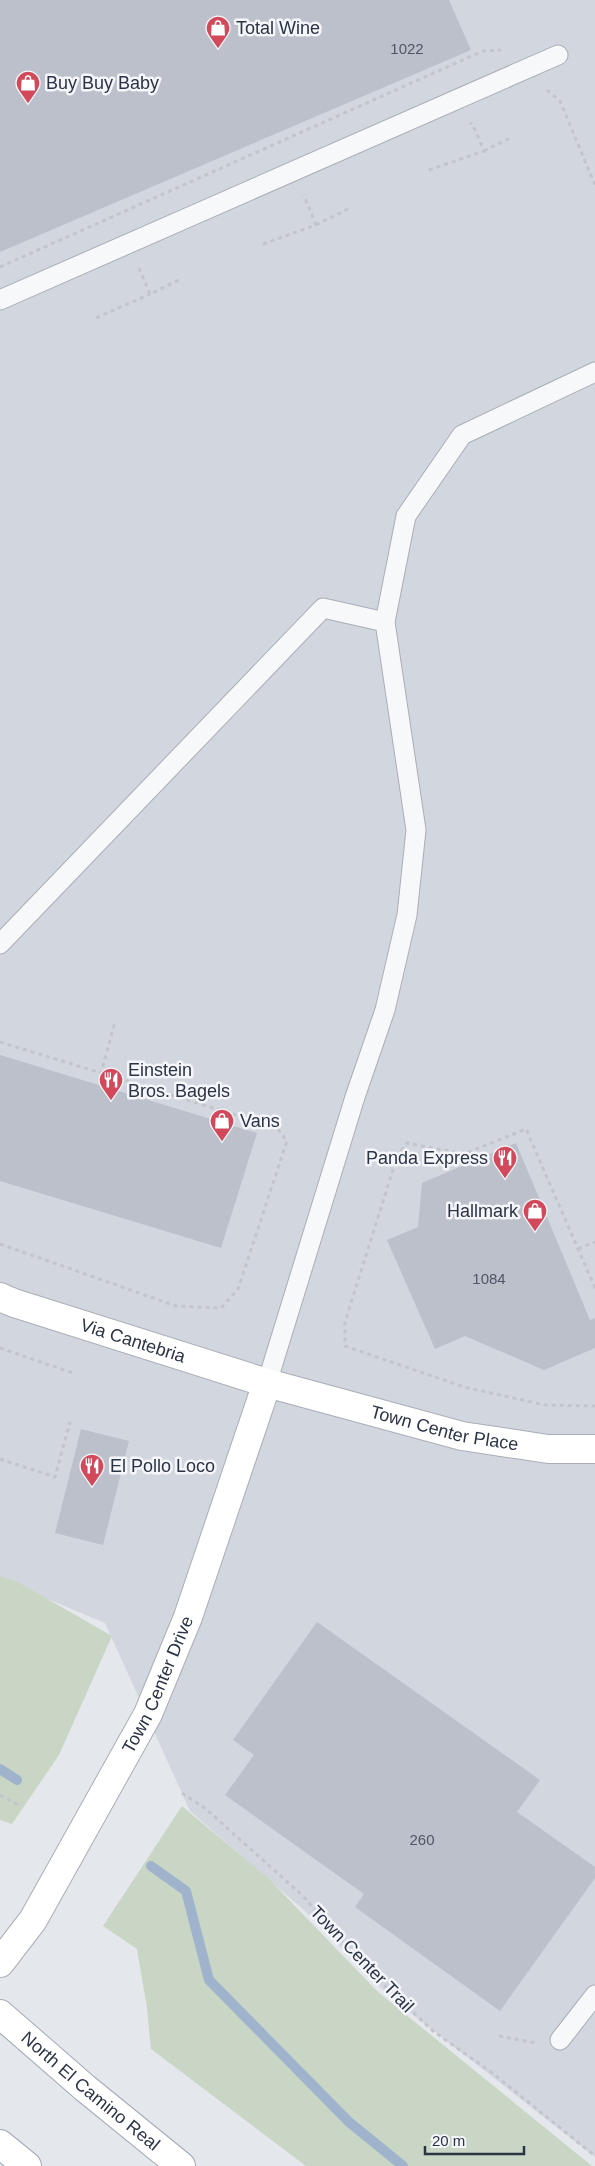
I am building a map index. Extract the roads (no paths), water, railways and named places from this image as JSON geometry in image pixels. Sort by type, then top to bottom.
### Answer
[{"type":"main road","name":"Via Cantebria","points":[[0,1297],[267,1383]]},
{"type":"main road","name":"Town Center Place","points":[[267,1383],[462,1436],[548,1449],[595,1449]]},
{"type":"main road","name":"Town Center Drive","points":[[0,1963],[33,1920],[148,1714],[188,1617],[267,1383]]},
{"type":"main road","name":"North El Camino Real","points":[[0,2014],[85,2088],[181,2166]]},
{"type":"main road","points":[[0,2144],[27,2166]]},
{"type":"lane","points":[[0,300],[558,55]]},
{"type":"lane","points":[[267,1383],[355,1097],[384,1010],[407,915],[416,830],[385,622],[406,516],[462,435],[595,372]]},
{"type":"lane","points":[[0,944],[323,608],[385,622]]},
{"type":"lane","points":[[560,2040],[595,1995]]},
{"type":"waterway","points":[[0,1769],[17,1780]]},
{"type":"waterway","points":[[151,1866],[186,1891],[209,1980],[349,2122],[403,2166]]},
{"type":"place","name":"Total Wine","points":[[218,49]]},
{"type":"place","name":"Buy Buy Baby","points":[[28,104]]},
{"type":"place","name":"Einstein Bros. Bagels","points":[[111,1101]]},
{"type":"place","name":"Vans","points":[[222,1142]]},
{"type":"place","name":"Panda Express","points":[[505,1179]]},
{"type":"place","name":"Hallmark","points":[[535,1232]]},
{"type":"place","name":"El Pollo Loco","points":[[92,1487]]}]
